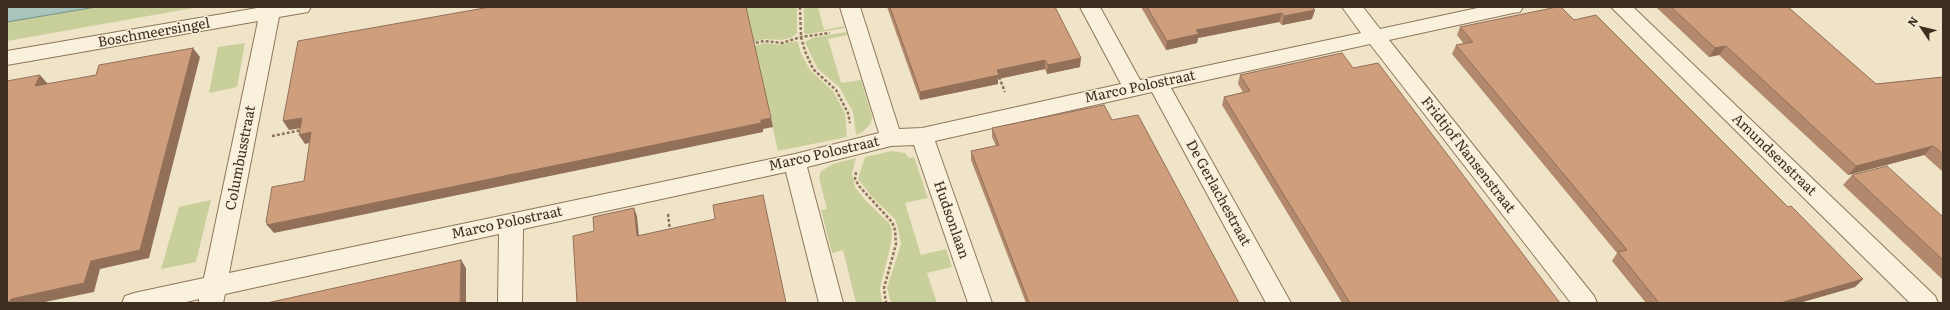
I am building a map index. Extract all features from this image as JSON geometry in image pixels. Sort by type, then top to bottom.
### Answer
[{"type":"street","name":"Boschmeersingel","points":[[7,58],[301,7]]},
{"type":"street","points":[[850,7],[891,138]]},
{"type":"street","points":[[1090,7],[1134,88]]},
{"type":"street","name":"Fridtjof Nansenstraat","points":[[1352,7],[1585,303]]},
{"type":"street","name":"Marco Polostraat","points":[[134,303],[213,294],[511,223],[795,162],[891,138],[922,136],[1134,88],[1513,7]]},
{"type":"street","name":"Amundsenstraat","points":[[1621,7],[1926,303]]},
{"type":"street","name":"Columbusstraat","points":[[213,294],[270,12]]},
{"type":"street","name":"De Gerlachestraat","points":[[1158,83],[1279,303]]},
{"type":"street","name":"Hudsonlaan","points":[[922,136],[980,303]]},
{"type":"street","points":[[795,162],[830,303]]},
{"type":"street","points":[[510,303],[511,223]]},
{"type":"path","points":[[746,45],[764,41],[782,43],[801,37],[857,29]]},
{"type":"path","points":[[997,72],[1015,115]]},
{"type":"path","points":[[244,141],[306,129]]},
{"type":"path","points":[[664,190],[670,235]]},
{"type":"green space","points":[[96,7],[199,7],[7,41],[7,22]]},
{"type":"green space","points":[[745,7],[797,7],[797,33],[791,38],[781,40],[764,39],[754,42]]},
{"type":"green space","points":[[804,7],[818,7],[824,30],[844,26],[845,28],[807,34],[804,33]]},
{"type":"green space","points":[[846,32],[847,35],[828,39],[841,83],[861,80],[872,116],[871,123],[864,131],[856,135],[853,112],[840,88],[817,68],[805,42],[812,38]]},
{"type":"green space","points":[[796,41],[798,42],[801,53],[810,70],[833,91],[845,113],[847,137],[778,151],[754,46],[765,43],[779,45]]},
{"type":"green space","points":[[245,43],[237,87],[209,93],[218,47]]},
{"type":"green space","points":[[892,151],[905,153],[909,158],[914,157],[928,198],[905,203],[921,255],[946,249],[952,267],[927,273],[937,303],[891,302],[887,288],[901,244],[898,228],[895,219],[873,198],[858,179],[865,157]]},
{"type":"green space","points":[[856,158],[852,174],[855,187],[866,201],[889,223],[892,230],[891,244],[880,288],[882,303],[856,303],[843,250],[832,253],[821,210],[827,209],[819,178],[821,171],[833,164]]},
{"type":"green space","points":[[211,200],[196,262],[161,269],[179,207]]},
{"type":"water","points":[[7,7],[96,7],[7,22]]},
{"type":"building","points":[[490,7],[746,7],[771,118],[761,120],[761,123],[267,225],[266,222],[272,187],[304,181],[311,132],[299,135],[302,118],[283,121],[298,41]]},
{"type":"building","points":[[890,7],[1055,7],[1081,58],[1048,65],[1045,60],[997,70],[999,75],[920,92]]},
{"type":"building","points":[[1147,7],[1312,7],[1315,10],[1284,16],[1282,13],[1196,30],[1199,34],[1167,41]]},
{"type":"building","points":[[1561,7],[1574,20],[1596,15],[1788,207],[1791,206],[1863,279],[1780,303],[1659,303],[1618,252],[1627,250],[1456,45],[1473,42],[1460,27]]},
{"type":"building","points":[[1671,7],[1788,7],[1876,84],[1943,77],[1943,154],[1933,146],[1856,166],[1726,46],[1715,48]]},
{"type":"building","points":[[193,48],[140,250],[91,261],[84,283],[11,299],[7,302],[7,81],[40,75],[35,86],[96,75],[99,65]]},
{"type":"building","points":[[1342,53],[1353,68],[1378,63],[1560,303],[1350,303],[1224,97],[1250,91],[1240,75]]},
{"type":"building","points":[[1104,105],[1112,120],[1138,115],[1239,303],[1029,303],[971,151],[999,145],[992,128]]},
{"type":"building","points":[[1887,166],[1943,217],[1943,260],[1852,175]]},
{"type":"building","points":[[763,195],[786,303],[577,303],[573,236],[594,231],[593,217],[634,208],[637,236],[715,219],[713,205]]},
{"type":"building","points":[[461,260],[460,303],[267,303]]}]
